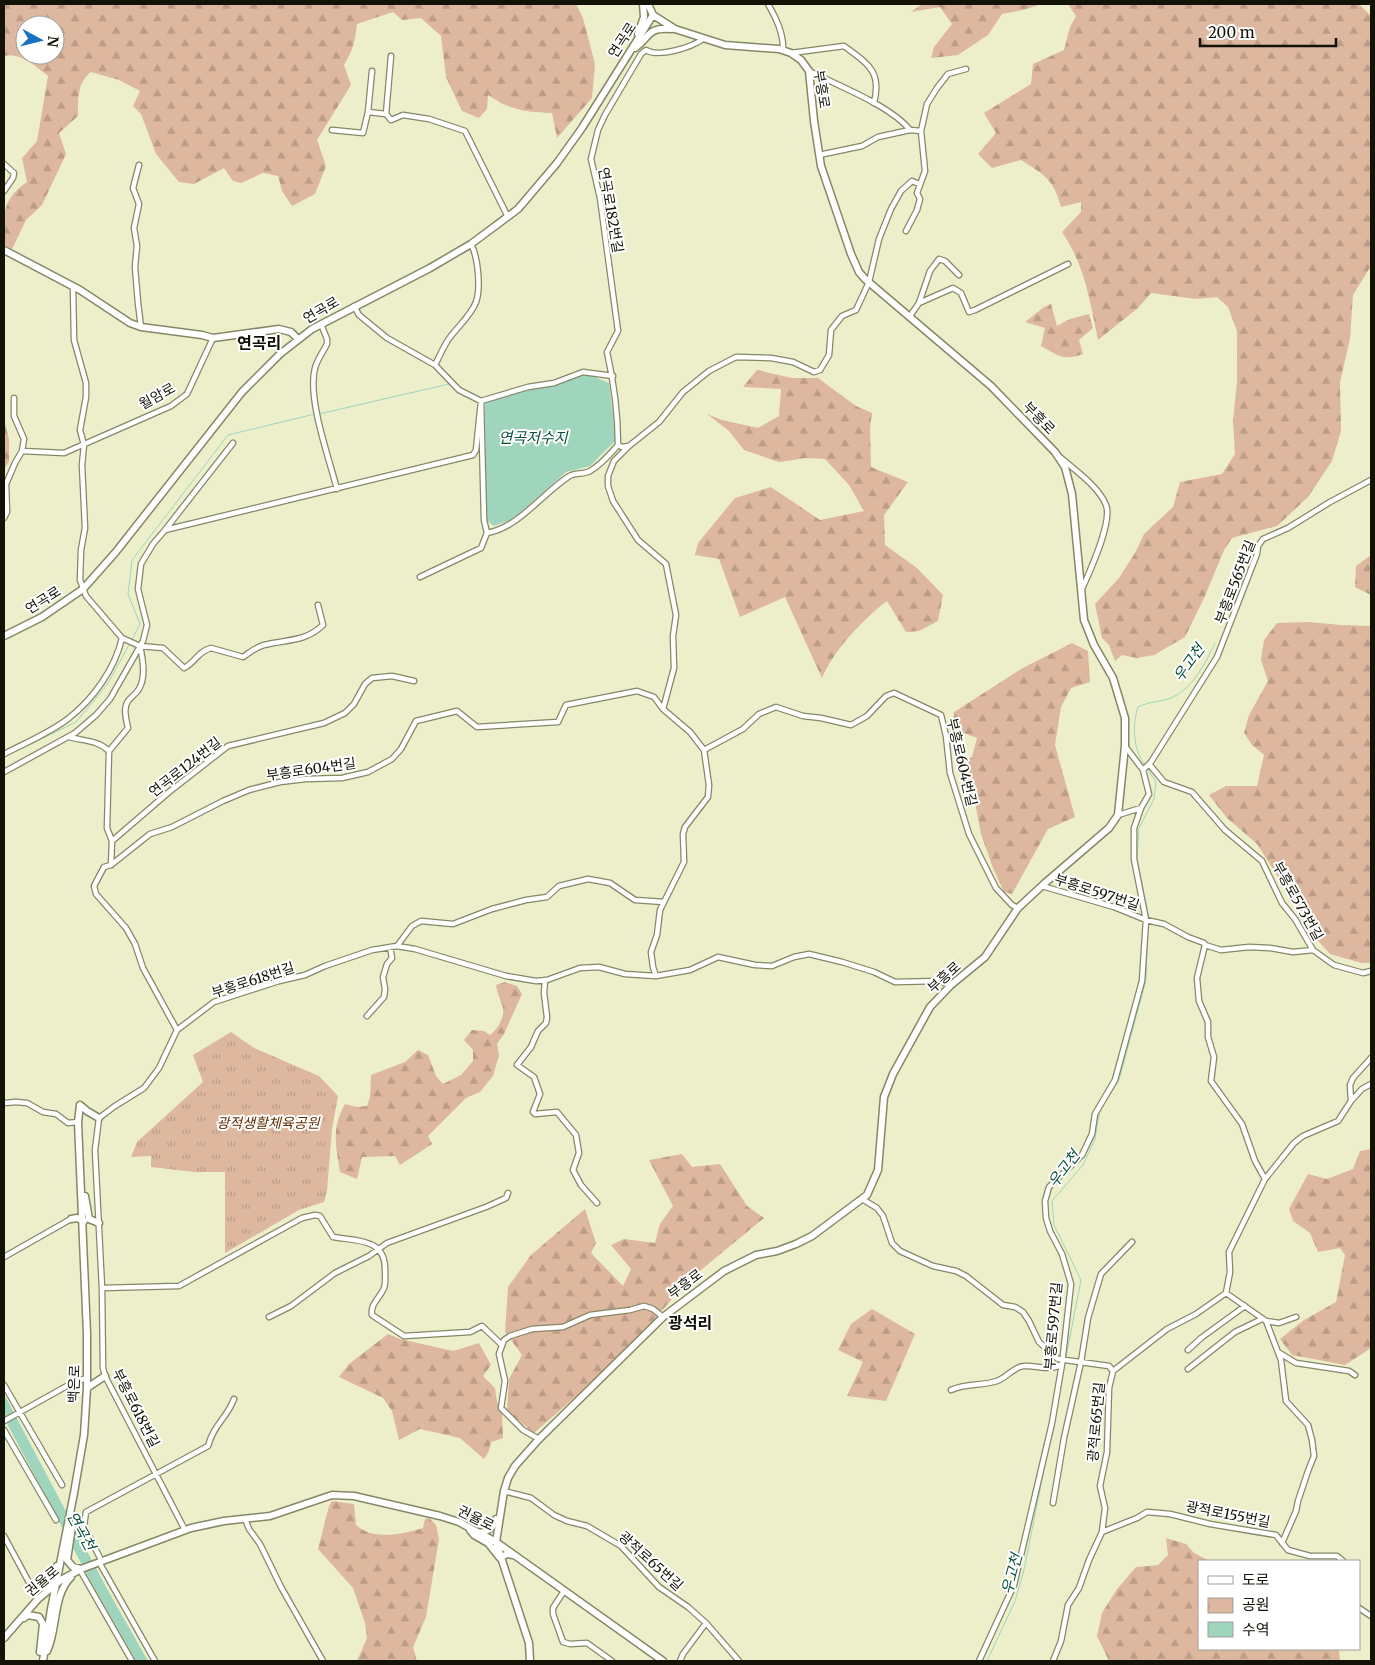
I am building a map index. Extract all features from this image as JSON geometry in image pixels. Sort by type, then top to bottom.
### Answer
[{"type":"main road","points":[[635,42],[644,17],[643,4]]},
{"type":"main road","points":[[648,4],[653,15],[675,29]]},
{"type":"main road","name":"연곡로","points":[[4,636],[42,617],[83,589],[127,538],[242,392],[264,368],[298,339],[321,324],[430,268],[472,244],[518,209],[557,163],[582,128],[653,15]]},
{"type":"main road","points":[[630,51],[641,43],[651,31],[664,28],[675,29],[724,45],[791,53]]},
{"type":"main road","name":"부흥로","points":[[530,1661],[529,1643],[496,1542],[504,1490],[515,1466],[539,1439],[664,1317],[724,1270],[756,1255],[790,1246],[812,1236],[867,1195],[878,1170],[884,1097],[894,1074],[930,1007],[951,985],[985,957],[1018,908],[1109,828],[1118,815],[1125,746],[1125,718],[1114,678],[1094,645],[1084,620],[1071,488],[1065,467],[1055,452],[991,386],[859,272],[821,166],[809,71],[801,60],[791,53]]},
{"type":"main road","points":[[4,250],[73,287],[130,323],[141,327],[214,338],[279,329],[291,332],[298,339]]},
{"type":"main road","name":"백은로","points":[[42,1660],[56,1584],[74,1506],[76,1481],[84,1435],[88,1334],[78,1122],[80,1105],[100,1118]]},
{"type":"main road","points":[[81,1175],[90,1219],[98,1224]]},
{"type":"main road","points":[[72,1219],[77,1218],[84,1223],[98,1224]]},
{"type":"main road","points":[[87,1388],[105,1376]]},
{"type":"main road","name":"권율로","points":[[4,1638],[38,1598],[56,1584],[100,1561],[185,1530],[210,1523],[275,1515],[323,1497],[339,1494],[432,1514],[468,1527],[496,1542],[663,1661]]},
{"type":"main road","points":[[479,1533],[493,1527],[500,1509]]},
{"type":"main road","points":[[468,1527],[474,1535],[488,1543],[500,1558],[507,1554],[514,1555]]},
{"type":"main road","points":[[42,1660],[50,1644],[62,1588],[80,1570],[70,1565],[67,1560],[66,1544]]},
{"type":"main road","points":[[38,1598],[48,1587],[66,1544]]},
{"type":"main road","points":[[4,1638],[28,1615],[39,1617],[42,1624],[42,1660]]},
{"type":"street","points":[[768,4],[778,22],[784,42],[783,51]]},
{"type":"street","name":"연곡로182번길","points":[[618,445],[618,415],[613,376],[606,352],[618,331],[600,198],[591,159],[596,137],[605,115],[641,54],[646,50],[650,52],[672,51],[696,44],[703,38]]},
{"type":"street","points":[[791,53],[844,46],[874,72],[878,88],[874,102]]},
{"type":"street","points":[[386,114],[391,56]]},
{"type":"street","points":[[906,231],[917,210],[920,199],[917,193],[925,172],[920,131],[927,104],[948,74],[966,69]]},
{"type":"street","points":[[332,130],[363,133],[368,112],[372,71]]},
{"type":"street","points":[[809,71],[874,102],[911,130]]},
{"type":"street","points":[[368,112],[386,114],[391,120],[403,115],[429,119],[465,131],[508,216]]},
{"type":"street","points":[[819,155],[862,146],[878,137],[911,130],[920,131]]},
{"type":"street","points":[[4,164],[14,173],[13,178],[4,191]]},
{"type":"street","points":[[139,165],[133,188],[139,204],[134,228],[137,246],[135,267],[141,327]]},
{"type":"street","points":[[663,709],[674,668],[672,636],[676,615],[666,564],[638,540],[613,501],[608,486],[608,476],[614,461],[629,446],[659,422],[683,392],[709,371],[736,357],[771,358],[793,362],[814,372],[820,370],[829,355],[831,330],[842,316],[856,310],[870,282],[879,239],[891,209],[901,191],[912,181],[920,184]]},
{"type":"street","points":[[434,365],[448,340],[475,304],[478,295],[476,252],[472,244]]},
{"type":"street","points":[[910,316],[919,303],[930,271],[939,259],[945,261],[959,275]]},
{"type":"street","points":[[919,303],[953,288],[961,293],[969,312],[1068,264]]},
{"type":"street","points":[[73,287],[74,340],[86,383],[86,397],[80,430],[84,445],[82,465],[85,528],[80,580],[83,589],[108,624],[124,639],[140,646],[163,648],[184,668],[191,664],[199,654],[211,648],[243,657],[262,645],[299,639],[315,633],[323,625],[318,605]]},
{"type":"street","points":[[354,306],[359,315],[387,338],[434,365],[454,386],[481,401],[528,387],[554,383],[583,372],[613,376]]},
{"type":"street","points":[[321,324],[327,340],[315,369],[312,386],[337,489]]},
{"type":"street","name":"월암로","points":[[22,451],[64,452],[171,406],[187,394],[214,338]]},
{"type":"street","points":[[4,518],[7,512],[6,484],[22,451],[24,439],[14,416],[14,398]]},
{"type":"street","points":[[165,530],[473,455],[476,450],[481,401]]},
{"type":"street","points":[[420,576],[481,548],[487,533],[484,520],[481,401]]},
{"type":"street","points":[[4,772],[68,737],[90,720],[110,699],[140,646],[147,625],[138,588],[141,564],[153,544],[233,443]]},
{"type":"street","points":[[487,533],[508,525],[532,508],[539,499],[570,475],[589,472],[618,445],[622,447],[629,446]]},
{"type":"street","name":"부흥로","points":[[1055,452],[1087,481],[1106,506],[1108,515],[1096,557],[1081,592]]},
{"type":"street","name":"부흥로565번길","points":[[1143,769],[1149,764],[1217,658],[1257,554],[1258,546],[1263,539],[1288,528],[1371,480]]},
{"type":"street","points":[[4,754],[57,726],[84,704],[109,670],[124,639]]},
{"type":"street","points":[[111,865],[112,842],[107,828],[106,795],[109,751],[128,728],[126,707],[128,701],[138,691],[142,681],[143,658],[140,646]]},
{"type":"street","name":"연곡로124번길","points":[[112,842],[169,792],[228,746],[324,723],[345,712],[354,704],[364,684],[372,678],[392,676],[414,681]]},
{"type":"street","name":"부흥로604번길","points":[[177,1030],[142,968],[135,944],[126,928],[96,894],[94,886],[104,867],[111,865],[150,834],[172,827],[222,801],[249,790],[280,782],[342,778],[368,772],[392,759],[401,749],[416,721],[457,711],[477,727],[558,722],[566,705],[637,692],[654,697],[663,709],[690,732],[704,750],[743,729],[759,714],[776,707],[803,716],[851,725],[866,716],[886,696],[894,693],[941,715],[946,736],[950,773],[969,834],[996,888],[1012,905],[1018,908]]},
{"type":"street","points":[[68,737],[91,741],[105,747],[109,751]]},
{"type":"street","points":[[1125,746],[1143,769]]},
{"type":"street","points":[[656,976],[652,967],[651,952],[659,922],[660,910],[684,862],[683,834],[685,827],[708,797],[709,785],[704,750]]},
{"type":"street","name":"부흥로573번길","points":[[1149,764],[1164,782],[1192,792],[1225,830],[1262,861],[1282,902],[1295,919],[1312,950],[1334,965],[1364,973],[1371,971]]},
{"type":"street","name":"부흥로597번길","points":[[980,1661],[1014,1585],[1052,1423],[1063,1361],[1070,1284],[1062,1254],[1050,1231],[1046,1218],[1045,1202],[1049,1187],[1082,1155],[1092,1134],[1095,1114],[1115,1080],[1142,981],[1146,920],[1134,858],[1134,828],[1140,808],[1149,794],[1143,769]]},
{"type":"street","points":[[1118,815],[1140,808]]},
{"type":"street","points":[[396,946],[412,926],[421,921],[453,924],[492,909],[526,900],[547,897],[559,886],[588,879],[610,883],[635,900],[664,902]]},
{"type":"street","name":"부흥로597번길","points":[[1042,886],[1114,907],[1146,920],[1164,924],[1205,945],[1221,950],[1249,947],[1293,952],[1312,950]]},
{"type":"street","points":[[1205,945],[1197,978],[1199,1001],[1208,1022],[1208,1037],[1214,1057],[1211,1081],[1242,1124],[1255,1161],[1265,1179]]},
{"type":"street","name":"부흥로618번길","points":[[185,1530],[105,1376],[102,1352],[102,1288],[94,1150],[100,1118],[144,1088],[159,1068],[177,1030],[214,1002],[279,981],[305,975],[372,950],[396,946],[423,950],[506,976],[522,979],[545,980],[580,968],[599,967],[625,974],[656,976],[690,970],[718,956],[755,966],[772,966],[794,957],[809,954],[874,972],[895,982],[939,981],[951,985]]},
{"type":"street","points":[[367,1016],[384,997],[383,977],[387,964],[392,958],[390,947]]},
{"type":"street","points":[[545,980],[544,992],[548,1017],[546,1023],[538,1031],[531,1047],[517,1064],[534,1077],[540,1094],[533,1112],[535,1114],[557,1112],[576,1135],[578,1153],[574,1170],[580,1185],[597,1203]]},
{"type":"street","points":[[1352,1101],[1350,1085],[1371,1058]]},
{"type":"street","points":[[1296,1317],[1279,1323],[1264,1320],[1226,1293],[1230,1272],[1229,1252],[1265,1179],[1294,1142],[1303,1136],[1338,1121],[1362,1089],[1371,1084]]},
{"type":"street","points":[[4,1103],[27,1103],[43,1112],[56,1114],[68,1123],[78,1122]]},
{"type":"street","points":[[269,1317],[290,1306],[335,1274],[369,1256],[387,1243],[486,1207],[506,1198],[508,1193]]},
{"type":"street","points":[[862,1199],[877,1208],[883,1216],[892,1243],[900,1251],[933,1266],[956,1271],[966,1276],[1003,1305],[1015,1307],[1023,1312],[1040,1342],[1058,1360],[1109,1366],[1113,1371]]},
{"type":"street","points":[[102,1288],[179,1286],[302,1218],[315,1215],[320,1216],[332,1237],[352,1240],[379,1248],[384,1256],[385,1287],[375,1301],[371,1311],[372,1315],[404,1336],[470,1332],[482,1326],[502,1345],[499,1354],[505,1381],[501,1408],[523,1430],[539,1439]]},
{"type":"street","points":[[4,1256],[72,1219]]},
{"type":"street","points":[[1054,1502],[1064,1438],[1088,1318],[1101,1274],[1132,1242]]},
{"type":"street","name":"광적로65번길","points":[[1052,1661],[1062,1641],[1068,1605],[1079,1588],[1102,1532],[1105,1508],[1100,1486],[1107,1452],[1108,1388],[1113,1371],[1166,1329],[1196,1314],[1226,1293]]},
{"type":"street","name":"부흥로","points":[[502,1345],[504,1340],[510,1336],[532,1329],[564,1327],[590,1315],[644,1306],[653,1309],[664,1317]]},
{"type":"street","points":[[1188,1350],[1201,1338],[1245,1306]]},
{"type":"street","points":[[1264,1320],[1281,1360],[1286,1401],[1308,1426],[1314,1456],[1296,1511],[1282,1544]]},
{"type":"street","points":[[1188,1369],[1235,1332],[1264,1320]]},
{"type":"street","points":[[1278,1352],[1296,1363],[1349,1371],[1355,1375]]},
{"type":"street","points":[[951,1390],[960,1386],[999,1381],[1024,1366],[1056,1368],[1063,1361]]},
{"type":"street","points":[[4,1421],[74,1382],[87,1378]]},
{"type":"street","points":[[4,1385],[62,1485]]},
{"type":"street","points":[[155,1661],[100,1561],[84,1526],[86,1512],[208,1446],[214,1429],[231,1409],[234,1399]]},
{"type":"street","points":[[4,1430],[56,1520]]},
{"type":"street","name":"광적로65번길","points":[[504,1490],[531,1498],[554,1515],[567,1521],[587,1526],[621,1546],[659,1587],[688,1607],[706,1623],[739,1661]]},
{"type":"street","name":"광적로155번길","points":[[1102,1532],[1137,1518],[1146,1512],[1170,1514],[1210,1524],[1276,1535],[1288,1550],[1310,1556],[1337,1556],[1342,1560]]},
{"type":"street","points":[[245,1519],[323,1661]]},
{"type":"street","points":[[4,1536],[38,1598]]},
{"type":"street","name":"권율로","points":[[80,1570],[132,1661]]},
{"type":"street","points":[[564,1591],[553,1608],[553,1614],[563,1642],[570,1644],[586,1643],[612,1661]]},
{"type":"street","points":[[1360,1609],[1371,1616]]},
{"type":"street","points":[[680,1661],[706,1623]]},
{"type":"green space","points":[[4,4],[576,4],[583,18],[595,64],[592,98],[557,138],[552,113],[519,110],[488,95],[487,109],[479,118],[462,111],[446,77],[441,36],[421,18],[402,20],[393,12],[357,24],[350,55],[344,65],[351,85],[317,140],[326,166],[315,194],[292,206],[282,191],[278,176],[263,173],[241,183],[233,181],[224,168],[194,184],[179,182],[156,154],[141,114],[133,106],[140,91],[119,80],[91,72],[86,76],[81,86],[78,98],[78,116],[59,133],[66,154],[42,205],[26,220],[12,249],[4,244],[4,216],[12,195],[27,182],[22,158],[37,141],[48,76],[34,65],[65,65],[65,15],[15,15],[15,56],[4,56]]},
{"type":"green space","points":[[922,4],[1042,4],[1002,14],[988,35],[958,55],[931,58],[934,47],[952,24],[940,7],[911,12]]},
{"type":"green space","points":[[1068,4],[1359,4],[1371,16],[1371,266],[1353,295],[1350,339],[1340,382],[1341,431],[1332,461],[1308,497],[1277,526],[1232,538],[1224,550],[1185,637],[1154,655],[1137,658],[1122,655],[1115,661],[1109,645],[1102,638],[1095,604],[1119,578],[1135,553],[1144,534],[1173,507],[1180,482],[1222,474],[1235,454],[1233,421],[1237,382],[1237,331],[1228,307],[1217,297],[1196,299],[1151,293],[1138,308],[1098,340],[1081,271],[1062,232],[1081,212],[1081,202],[1061,207],[1052,184],[1029,165],[1021,160],[992,168],[978,154],[996,133],[984,113],[1031,84],[1033,64],[1064,50],[1070,27],[1076,16]]},
{"type":"green space","points":[[1051,304],[1057,326],[1070,319],[1089,314],[1093,328],[1079,340],[1083,354],[1066,357],[1041,346],[1045,328],[1025,322],[1044,307]]},
{"type":"green space","points":[[757,370],[792,378],[818,378],[856,406],[872,413],[870,428],[871,467],[908,482],[884,515],[885,545],[917,568],[943,595],[938,621],[919,631],[906,632],[887,601],[850,636],[827,667],[822,678],[785,597],[740,617],[719,559],[695,555],[698,543],[735,498],[771,487],[820,520],[864,511],[849,485],[825,459],[806,458],[779,462],[744,450],[729,431],[707,414],[722,420],[758,428],[779,416],[781,389],[743,387]]},
{"type":"green space","points":[[4,420],[9,439],[9,462],[4,469]]},
{"type":"green space","points":[[1371,555],[1371,595],[1355,587],[1356,566]]},
{"type":"green space","points":[[1309,622],[1371,626],[1371,963],[1361,963],[1330,954],[1310,932],[1286,889],[1257,844],[1227,818],[1209,795],[1226,786],[1257,786],[1264,755],[1252,745],[1244,733],[1249,715],[1268,681],[1261,660],[1264,640],[1277,623]]},
{"type":"green space","points":[[1072,643],[1088,651],[1090,682],[1071,688],[1061,707],[1055,745],[1075,817],[1048,829],[1012,894],[1004,892],[981,834],[975,802],[962,763],[972,757],[977,738],[953,729],[954,712],[1021,669]]},
{"type":"green space","points":[[505,982],[517,986],[522,994],[504,1034],[497,1044],[499,1055],[493,1076],[480,1092],[466,1098],[428,1136],[432,1144],[400,1165],[395,1156],[362,1157],[357,1179],[340,1172],[336,1129],[345,1104],[357,1107],[367,1106],[370,1097],[371,1075],[405,1062],[418,1050],[428,1055],[436,1076],[443,1084],[461,1075],[473,1061],[473,1050],[464,1040],[472,1030],[484,1031],[490,1035],[500,1023],[503,1008],[496,985]]},
{"type":"green space","name":"광적생활체육공원","points":[[231,1032],[254,1048],[319,1076],[338,1096],[332,1129],[327,1191],[324,1202],[299,1210],[225,1253],[225,1172],[194,1172],[151,1167],[151,1156],[131,1157],[137,1142],[203,1082],[193,1055]]},
{"type":"green space","points":[[1371,1149],[1371,1348],[1345,1365],[1292,1355],[1280,1339],[1304,1320],[1336,1302],[1345,1255],[1340,1248],[1318,1252],[1310,1233],[1293,1221],[1289,1209],[1308,1174],[1327,1179],[1353,1169],[1360,1151]]},
{"type":"green space","points":[[682,1154],[692,1167],[720,1164],[747,1206],[764,1218],[690,1279],[641,1334],[591,1383],[534,1433],[507,1411],[509,1379],[522,1355],[505,1332],[508,1287],[531,1255],[585,1209],[596,1243],[591,1253],[623,1286],[631,1269],[611,1245],[624,1239],[655,1243],[660,1224],[673,1206],[649,1160]]},
{"type":"green space","points":[[872,1309],[915,1334],[886,1401],[847,1396],[863,1362],[838,1350],[851,1324]]},
{"type":"green space","points":[[388,1334],[400,1339],[453,1351],[479,1343],[491,1365],[483,1376],[495,1388],[497,1402],[502,1413],[503,1438],[491,1442],[489,1451],[484,1459],[460,1438],[420,1429],[399,1440],[392,1411],[383,1398],[339,1377],[349,1364]]},
{"type":"green space","points":[[332,1501],[354,1504],[356,1525],[363,1530],[379,1535],[397,1534],[423,1528],[425,1519],[429,1518],[436,1525],[439,1539],[426,1617],[413,1647],[417,1661],[357,1661],[367,1638],[365,1623],[353,1588],[318,1549]]},
{"type":"green space","points":[[1166,1538],[1186,1544],[1194,1553],[1208,1560],[1198,1560],[1198,1650],[1339,1650],[1340,1661],[1109,1661],[1097,1636],[1102,1613],[1117,1589],[1136,1567],[1158,1565],[1168,1555]]},
{"type":"water","name":"연곡저수지","points":[[583,372],[609,383],[616,440],[590,466],[566,472],[520,513],[508,521],[494,526],[486,520],[485,400],[554,383]]},
{"type":"water","points":[[4,1394],[106,1587],[148,1661],[136,1661],[91,1582],[4,1418]]},
{"type":"waterway","points":[[319,414],[449,384]]},
{"type":"waterway","points":[[132,639],[140,624],[128,594],[132,560],[228,435],[315,414]]},
{"type":"waterway","points":[[4,757],[76,722],[107,685],[130,643]]},
{"type":"waterway","name":"우고천","points":[[1145,765],[1138,752],[1134,729],[1138,707],[1171,698],[1182,692],[1199,673],[1215,643]]},
{"type":"waterway","name":"우고천","points":[[1147,768],[1156,782],[1154,799],[1139,828],[1137,858],[1149,919]]},
{"type":"waterway","name":"우고천","points":[[1066,1357],[1081,1280],[1054,1225],[1052,1201],[1083,1165],[1095,1139],[1100,1110],[1119,1080],[1146,980],[1148,923]]},
{"type":"waterway","name":"우고천","points":[[1062,1377],[1065,1361]]},
{"type":"waterway","name":"우고천","points":[[987,1661],[1015,1601],[1024,1570],[1047,1455]]},
{"type":"district","name":"연곡리","points":[[259,343]]},
{"type":"district","name":"광석리","points":[[690,1323]]},
{"type":"water label","name":"연곡천","points":[[81,1531]]}]
